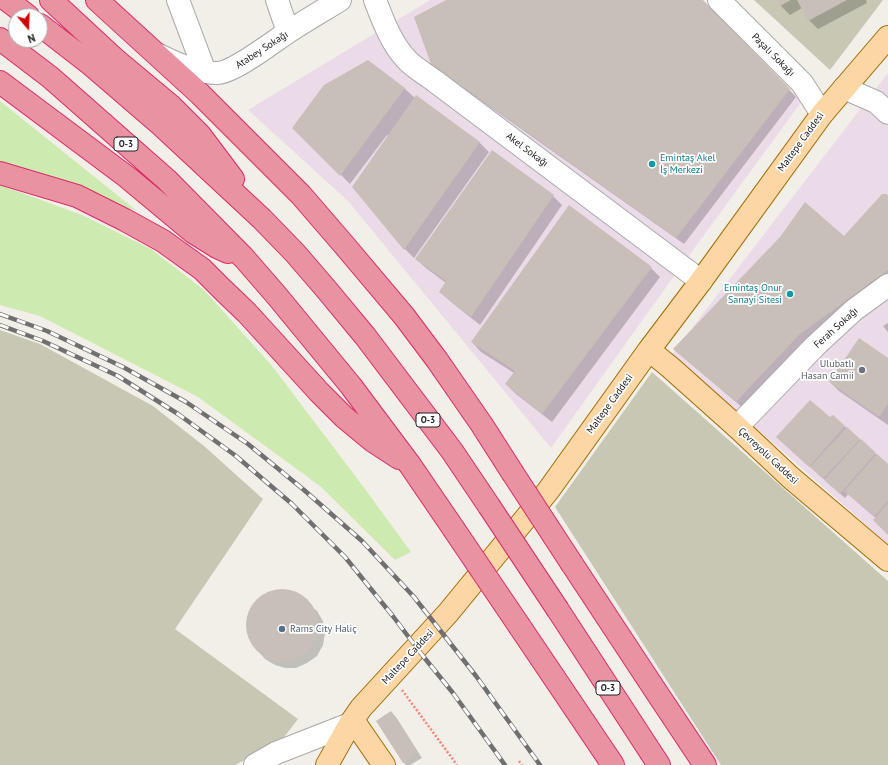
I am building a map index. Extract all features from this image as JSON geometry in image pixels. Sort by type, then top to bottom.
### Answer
[{"type":"highway","points":[[6,0],[17,8]]},
{"type":"highway","points":[[51,0],[117,61],[171,106],[200,135],[262,219]]},
{"type":"highway","points":[[97,0],[200,94],[301,195],[404,316],[437,360],[482,425],[705,765]]},
{"type":"highway","name":"O-3","points":[[48,31],[89,63],[161,125],[262,219],[295,253],[326,289],[365,336],[452,451],[659,765]]},
{"type":"highway","name":"O-3","points":[[0,39],[50,77],[167,180],[244,258],[351,386],[410,465],[613,765]]},
{"type":"highway","points":[[0,82],[127,177],[193,232],[217,247],[244,258]]},
{"type":"highway","points":[[0,173],[76,196],[163,241],[202,269],[246,313],[314,387],[344,417],[373,441],[410,465]]},
{"type":"main road","name":"Maltepe Caddesi","points":[[327,765],[360,708],[448,613],[548,491],[822,114],[888,37]]},
{"type":"main road","name":"Çevreyolu Caddesi","points":[[649,350],[737,427],[790,477],[888,560]]},
{"type":"main road","points":[[351,722],[384,765]]},
{"type":"street","points":[[178,0],[205,72]]},
{"type":"street","points":[[276,0],[288,32]]},
{"type":"street","name":"Atabey Sokağı","points":[[156,54],[185,66],[205,72],[219,73],[235,68],[288,32],[340,0]]},
{"type":"street","name":"Akel Sokağı","points":[[375,0],[393,41],[408,61],[701,281]]},
{"type":"street","name":"Paşalı Sokağı","points":[[719,0],[802,83],[822,114]]},
{"type":"street","points":[[844,88],[876,102],[888,113]]},
{"type":"street","name":"Ferah Sokağı","points":[[737,427],[815,346],[854,310],[888,285]]},
{"type":"street","points":[[255,765],[276,753],[351,722]]},
{"type":"path","points":[[392,675],[457,765]]},
{"type":"path","points":[[519,761],[522,765]]},
{"type":"shaded area","points":[[430,0],[701,0],[802,101],[551,448],[348,201],[248,110]]},
{"type":"shaded area","points":[[754,0],[883,0],[830,70]]},
{"type":"shaded area","points":[[888,73],[888,544],[672,354]]},
{"type":"shaded area","points":[[0,330],[40,344],[153,406],[204,446],[263,499],[175,629],[298,719],[281,741],[235,765],[0,765]]},
{"type":"shaded area","points":[[652,372],[888,581],[888,765],[721,765],[555,507]]},
{"type":"green space","points":[[0,101],[137,211],[0,162]]},
{"type":"green space","points":[[0,185],[82,215],[151,249],[204,290],[273,367],[411,552],[395,560],[320,486],[198,397],[40,316],[0,305]]},
{"type":"building","name":"Emintaş Akel İş Merkezi","points":[[446,0],[703,0],[790,89],[676,238],[431,64],[414,17]]},
{"type":"building","points":[[777,0],[791,0],[780,6]]},
{"type":"building","points":[[797,0],[847,0],[808,21]]},
{"type":"building","points":[[368,60],[405,88],[340,176],[292,128],[324,85]]},
{"type":"building","points":[[416,95],[480,142],[404,250],[352,187]]},
{"type":"building","points":[[492,150],[554,195],[471,317],[439,292],[446,281],[415,259]]},
{"type":"building","name":"Emintaş Onur Sanayi Sitesi","points":[[882,194],[887,194],[888,197],[888,270],[799,335],[736,402],[673,349],[780,237],[805,202],[844,236]]},
{"type":"building","points":[[569,205],[652,267],[542,414],[505,384],[515,371],[471,342]]},
{"type":"building","name":"Ulubatlı Hasan Camii","points":[[859,338],[888,358],[888,404],[879,417],[829,382]]},
{"type":"building","points":[[810,400],[830,417],[833,415],[845,426],[809,467],[776,437]]},
{"type":"building","points":[[847,427],[860,439],[823,479],[810,467]]},
{"type":"building","points":[[861,439],[876,453],[840,494],[824,480]]},
{"type":"building","points":[[877,454],[888,464],[888,501],[874,517],[844,491]]},
{"type":"building","points":[[888,503],[888,535],[873,520]]},
{"type":"building","name":"Rams City Haliç","points":[[282,589],[302,595],[312,605],[318,625],[312,645],[302,655],[282,661],[262,655],[252,645],[246,625],[252,605],[262,595]]},
{"type":"building","points":[[391,711],[418,753],[403,763],[376,721]]},
{"type":"railway","points":[[0,314],[47,331],[123,367],[186,402],[248,444],[304,490],[362,541],[414,597],[476,676],[540,765]]},
{"type":"railway","points":[[0,325],[43,341],[118,376],[178,414],[236,456],[292,504],[345,557],[453,693],[505,765]]},
{"type":"place","name":"Emintaş Akel İş Merkezi","points":[[652,164]]},
{"type":"place","name":"Emintaş Onur Sanayi Sitesi","points":[[790,294]]},
{"type":"place","name":"Ulubatlı Hasan Camii","points":[[862,370]]},
{"type":"place","name":"Rams City Haliç","points":[[282,629]]}]
